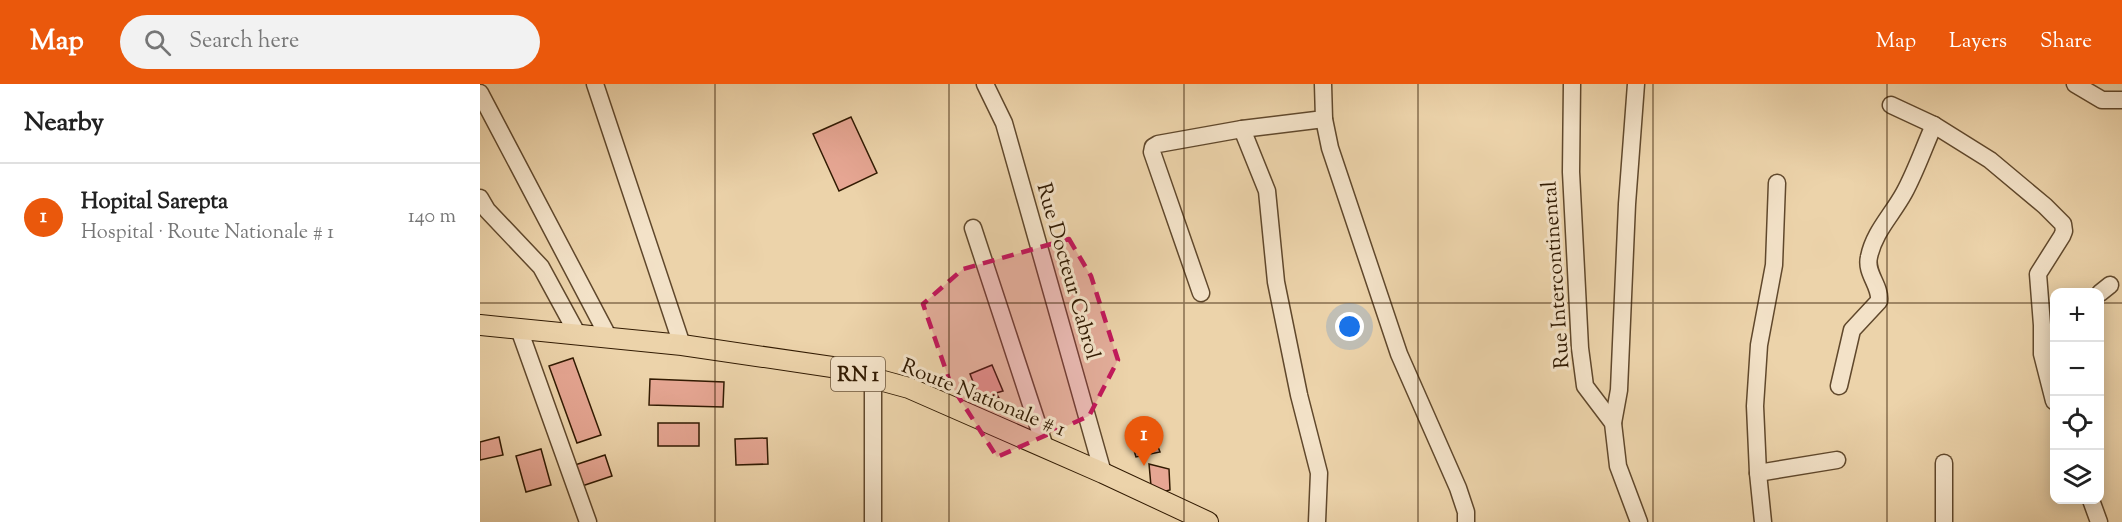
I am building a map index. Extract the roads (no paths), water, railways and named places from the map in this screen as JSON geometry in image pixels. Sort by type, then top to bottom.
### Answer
[{"type":"main road","name":"Route Nationale # 1","points":[[480,325],[682,345],[832,367],[873,378],[909,388],[1208,522]]},
{"type":"street","points":[[595,84],[682,345]]},
{"type":"street","name":"Rue Docteur Cabrol","points":[[985,84],[1004,123],[1103,473]]},
{"type":"street","points":[[1323,84],[1324,119],[1330,148],[1399,354],[1458,488],[1466,512],[1466,522]]},
{"type":"street","name":"Rue Intercontinental","points":[[1572,84],[1571,172],[1582,367],[1585,386],[1614,423]]},
{"type":"street","points":[[1636,84],[1619,390],[1614,423],[1618,466],[1639,522]]},
{"type":"street","points":[[2076,84],[2102,100],[2122,100]]},
{"type":"street","points":[[480,93],[609,338]]},
{"type":"street","points":[[1891,105],[1934,125],[1990,160],[2063,224],[2062,236],[2038,274],[2048,323],[2042,354],[2054,396]]},
{"type":"street","points":[[1201,293],[1152,153],[1153,147],[1158,144],[1242,129],[1324,119]]},
{"type":"street","points":[[1839,386],[1852,330],[1879,301],[1880,294],[1868,268],[1868,260],[1876,235],[1904,192],[1934,125]]},
{"type":"street","points":[[1242,129],[1267,191],[1276,282],[1299,395],[1319,473],[1317,522]]},
{"type":"street","points":[[1764,522],[1758,473],[1755,406],[1760,345],[1774,265],[1777,183]]},
{"type":"street","points":[[480,198],[487,210],[542,267],[578,335]]},
{"type":"street","points":[[973,228],[1045,447]]},
{"type":"street","points":[[519,329],[588,522]]},
{"type":"street","points":[[873,378],[873,522]]},
{"type":"street","points":[[1758,473],[1837,460]]},
{"type":"street","points":[[1944,463],[1944,522]]},
{"type":"street","points":[[2092,504],[2099,522]]},
{"type":"place","name":"Hopital Sarepta","points":[[1144,466]]}]
